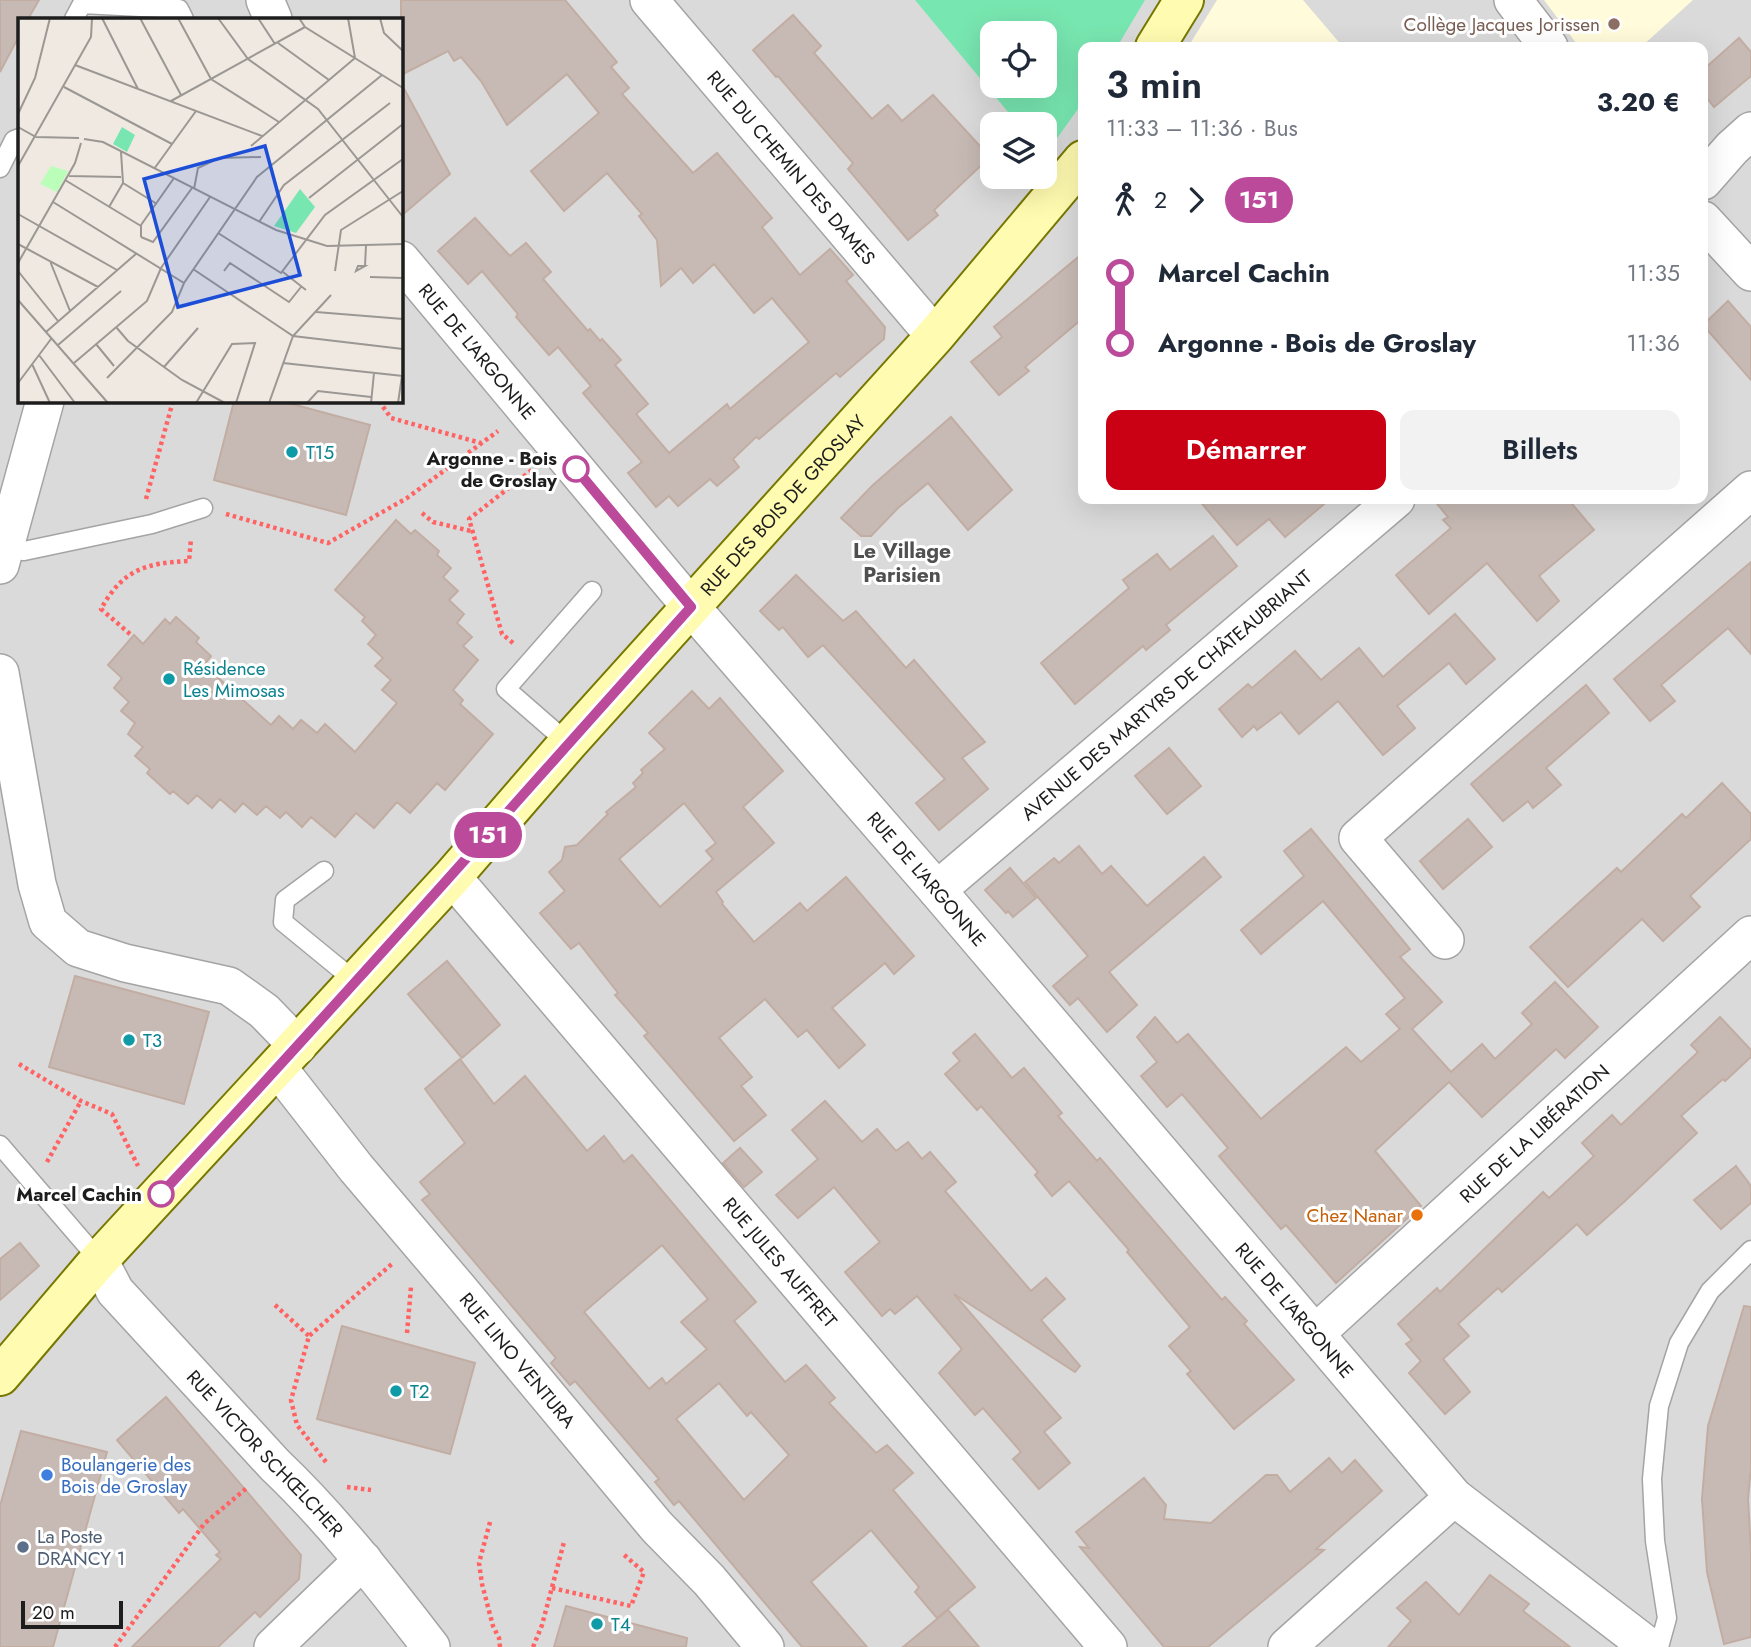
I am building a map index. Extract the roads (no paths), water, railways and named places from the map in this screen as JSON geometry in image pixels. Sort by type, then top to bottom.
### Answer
[{"type":"street","points":[[265,0],[273,18]]},
{"type":"street","name":"RUE DU CHEMIN DES DAMES","points":[[649,0],[935,336]]},
{"type":"street","points":[[1158,42],[1184,0]]},
{"type":"street","points":[[1513,0],[1545,42]]},
{"type":"street","points":[[1708,175],[1751,131]]},
{"type":"street","name":"RUE DES BOIS DE GROSLAY","points":[[0,1376],[99,1260],[452,877],[568,743],[935,336],[1078,166]]},
{"type":"street","points":[[1708,225],[1751,272]]},
{"type":"street","name":"RUE DE L'ARGONNE","points":[[404,268],[1454,1497],[1649,1647]]},
{"type":"street","points":[[2,556],[45,402]]},
{"type":"street","points":[[1445,940],[1358,838],[1751,490]]},
{"type":"street","name":"AVENUE DES MARTYRS DE CHÂTEAUBRIANT","points":[[937,890],[1390,504]]},
{"type":"street","name":"RUE LINO VENTURA","points":[[0,673],[4,713],[37,884],[48,922],[78,948],[125,963],[229,986],[264,1011],[288,1057],[356,1168],[648,1517],[709,1580],[765,1647]]},
{"type":"street","name":"RUE JULES AUFFRET","points":[[452,877],[1108,1647]]},
{"type":"street","name":"RUE DE LA LIBÉRATION","points":[[1316,1333],[1751,935]]},
{"type":"street","name":"RUE VICTOR SCHŒLCHER","points":[[99,1260],[115,1291],[302,1491],[363,1560],[431,1647]]},
{"type":"street","points":[[1287,1647],[1454,1497]]},
{"type":"street","points":[[273,1647],[363,1560]]},
{"type":"lane","points":[[75,18],[82,4],[179,9],[184,18]]},
{"type":"lane","points":[[0,168],[18,136]]},
{"type":"lane","points":[[2,556],[139,526],[198,509]]},
{"type":"lane","points":[[568,743],[506,689],[592,591]]},
{"type":"lane","points":[[324,871],[285,900],[284,922],[355,981]]},
{"type":"lane","points":[[0,1145],[99,1260]]},
{"type":"lane","points":[[1659,1647],[1667,1618],[1655,1541],[1652,1479],[1659,1406],[1679,1343],[1710,1291],[1751,1250]]},
{"type":"place","name":"Collège Jacques Jorissen","points":[[1614,24]]},
{"type":"place","name":"T15","points":[[292,452]]},
{"type":"place","name":"Argonne - Bois de Groslay","points":[[576,469]]},
{"type":"place","name":"Résidence Les Mimosas","points":[[169,679]]},
{"type":"place","name":"T3","points":[[129,1040]]},
{"type":"place","name":"Marcel Cachin","points":[[161,1194]]},
{"type":"place","name":"Chez Nanar","points":[[1417,1215]]},
{"type":"place","name":"T2","points":[[396,1391]]},
{"type":"place","name":"Boulangerie des Bois de Groslay","points":[[47,1475]]},
{"type":"place","name":"La Poste DRANCY 1","points":[[23,1547]]},
{"type":"place","name":"T4","points":[[597,1624]]},
{"type":"district","name":"Le Village Parisien","points":[[902,563]]}]
